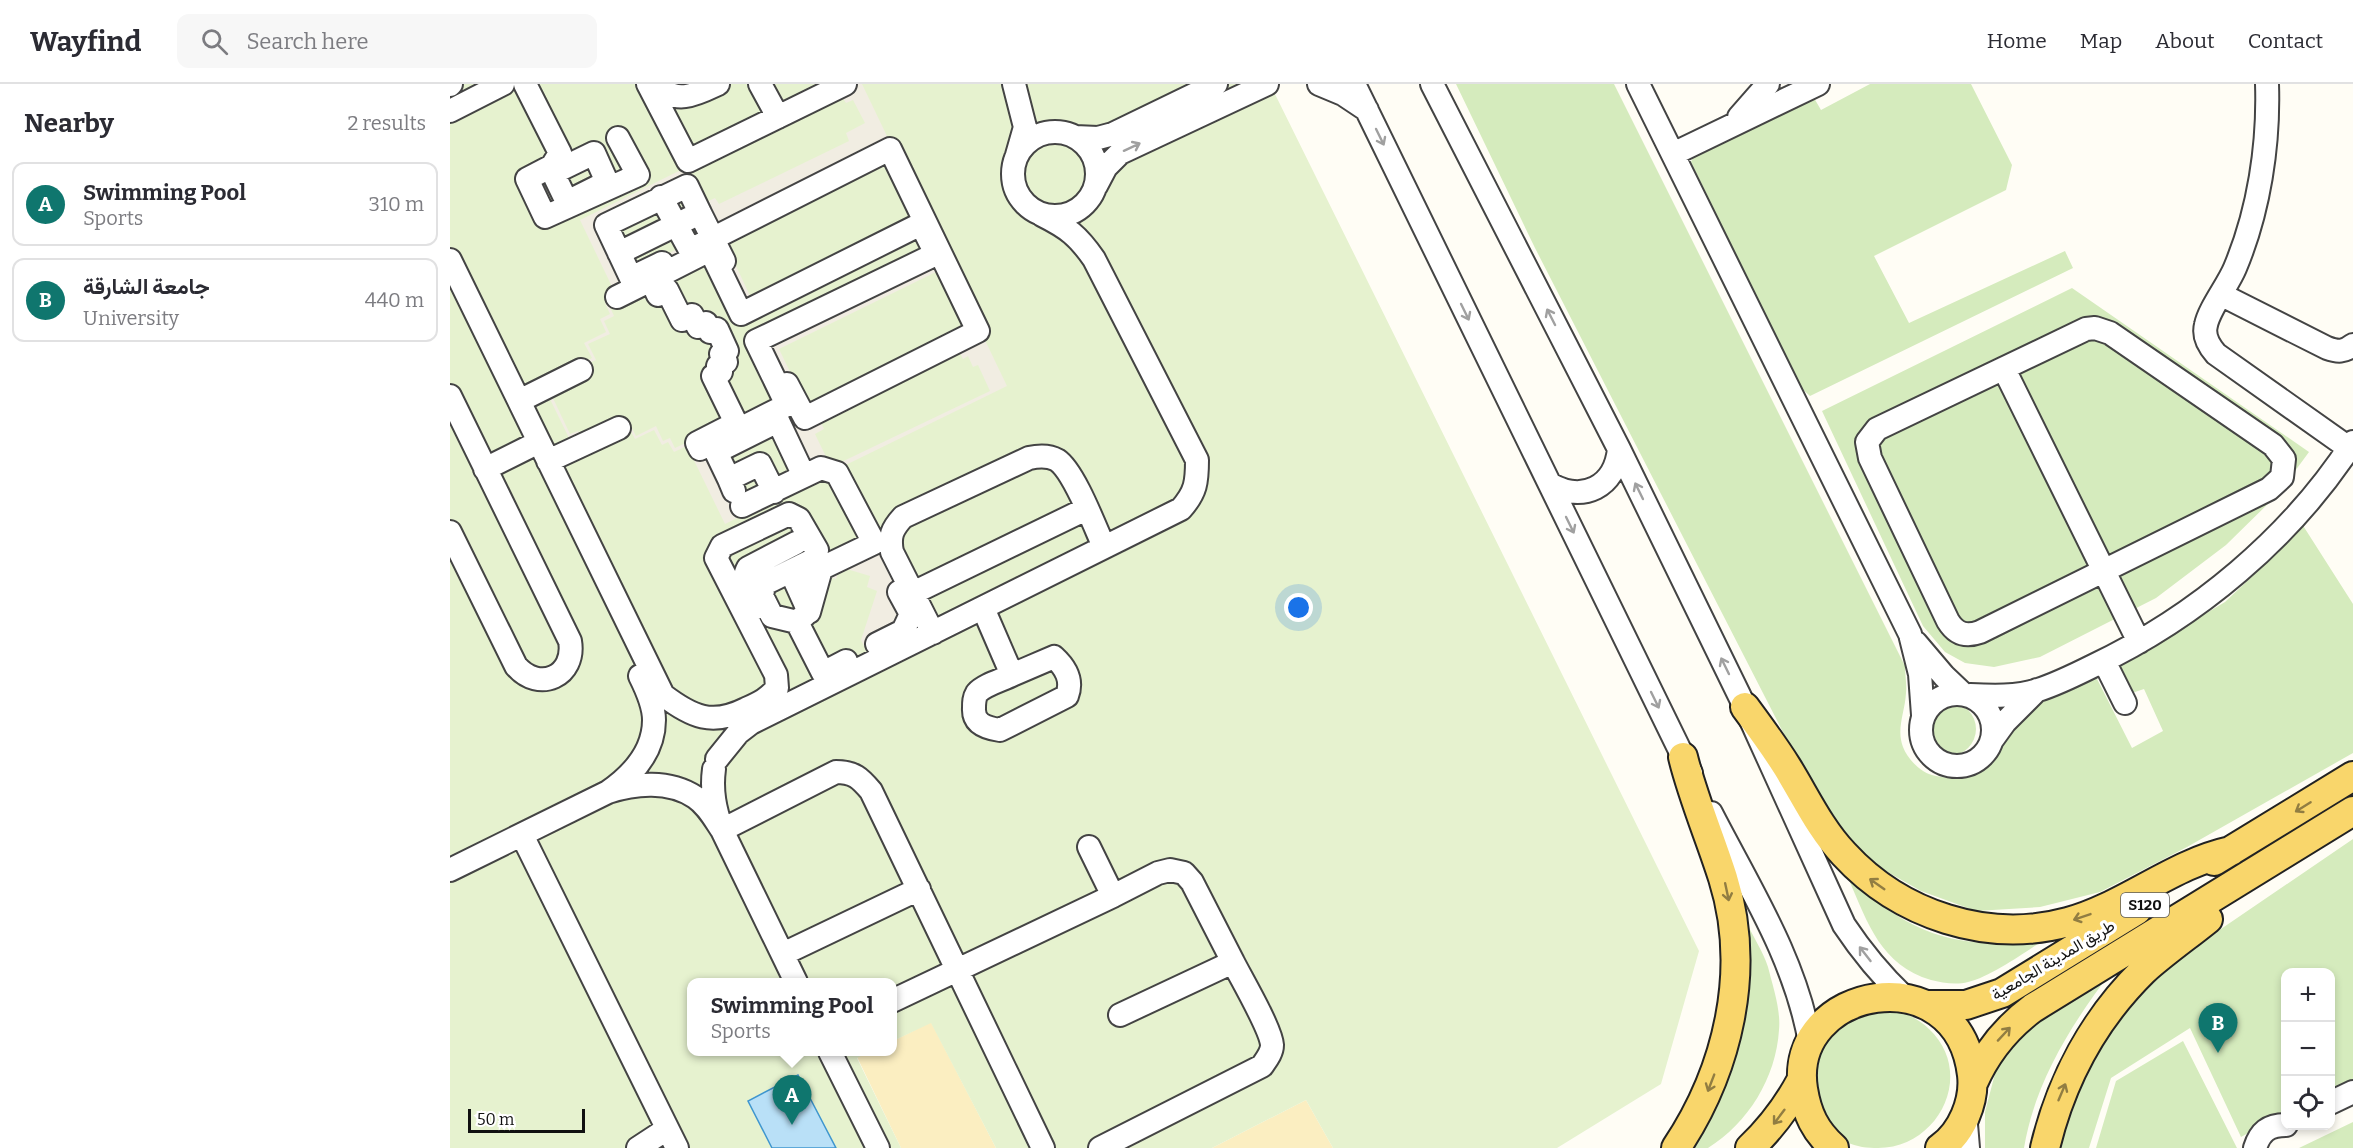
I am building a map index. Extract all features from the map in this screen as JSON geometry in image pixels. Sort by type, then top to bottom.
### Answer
[{"type":"main road","points":[[1744,707],[1770,740],[1822,825],[1843,853],[1868,878],[1897,898],[1929,914],[1962,924],[2009,929],[2067,922],[2101,910],[2193,862],[2231,851]]},
{"type":"main road","points":[[1676,1148],[1704,1100],[1721,1058],[1730,1023],[1735,987],[1734,942],[1724,879],[1696,803],[1683,757]]},
{"type":"main road","name":"طريق المدينة الجامعية","points":[[1810,1043],[1833,1015],[1848,1005],[1875,996],[1966,1005],[2002,993],[2353,776]]},
{"type":"main road","name":"طريق المدينة الجامعية","points":[[1940,1148],[1959,1128],[1991,1048],[2003,1033],[2025,1014],[2353,811]]},
{"type":"main road","points":[[2045,1148],[2053,1115],[2076,1061],[2105,1014],[2145,969],[2220,909],[2252,874]]},
{"type":"main road","points":[[1916,1001],[1947,1019],[1961,1038],[1970,1060],[1971,1095]]},
{"type":"main road","points":[[1810,1043],[1801,1081],[1806,1110],[1820,1135],[1834,1148]]},
{"type":"main road","points":[[1750,1148],[1770,1129],[1788,1106],[1801,1081]]},
{"type":"street","points":[[450,111],[503,84]]},
{"type":"street","points":[[525,84],[560,153],[552,166],[527,179],[545,218],[638,175],[618,138]]},
{"type":"street","points":[[535,84],[588,192]]},
{"type":"street","points":[[648,84],[688,161],[845,84]]},
{"type":"street","points":[[658,84],[669,95],[684,98],[718,84]]},
{"type":"street","points":[[760,84],[777,117]]},
{"type":"street","points":[[1015,84],[1040,120],[1084,144],[1092,153],[1097,177],[1085,216],[1085,234],[1094,260]]},
{"type":"street","points":[[450,870],[608,792],[627,786],[647,784],[686,789],[698,785],[707,778],[738,733],[751,723],[1181,509],[1190,498],[1197,481],[1197,460],[1094,260],[1078,237],[1064,226],[1029,208],[1020,198],[1014,185],[1012,171],[1025,128],[1015,84]]},
{"type":"street","points":[[1016,157],[1034,137],[1047,133],[1098,138],[1113,134],[1216,84]]},
{"type":"street","points":[[1042,215],[1064,216],[1074,212],[1092,194],[1106,167],[1120,153],[1267,84]]},
{"type":"street","points":[[1319,84],[1343,94],[1367,110]]},
{"type":"street","points":[[1354,84],[1683,757],[1783,952],[1805,1013],[1810,1043]]},
{"type":"street","points":[[1638,84],[1910,634],[1920,674],[1923,715],[1920,728],[1922,741],[1928,753],[1938,762],[1951,766],[1964,766],[1976,761],[1986,752],[2006,722],[2037,690]]},
{"type":"street","points":[[1729,127],[1768,84]]},
{"type":"street","points":[[1673,154],[1729,127],[1790,92],[1818,84]]},
{"type":"street","points":[[1923,715],[1935,700],[1953,693],[1993,696],[2037,690],[2104,661],[2139,642],[2209,595],[2255,556],[2320,486],[2352,447],[2216,354],[2205,335],[2206,324],[2222,295],[2246,239],[2259,183],[2266,128],[2267,84]]},
{"type":"street","points":[[1437,89],[1619,449],[1744,707],[1844,925],[1881,975],[1916,1001]]},
{"type":"street","points":[[617,297],[656,272],[690,250],[712,239],[890,149],[978,331],[805,418],[763,338],[749,310],[712,239],[687,186],[661,197],[606,225],[631,278],[656,272],[710,250],[741,314],[749,310],[921,224],[936,254],[763,338],[756,341],[787,405],[700,449],[697,443],[736,423],[713,376],[721,372],[718,366],[726,362],[721,354],[728,351],[717,329],[710,333],[706,323],[698,327],[692,315],[682,320],[667,290],[658,295],[656,272],[649,237],[636,210]]},
{"type":"street","points":[[661,197],[690,250]]},
{"type":"street","points":[[619,253],[700,213]]},
{"type":"street","points":[[450,260],[663,695],[681,709],[702,717],[729,717],[768,698],[777,688],[776,675],[716,558],[722,546],[789,514],[799,519],[817,550],[813,560],[764,584],[762,596],[772,616],[803,617]]},
{"type":"street","points":[[450,284],[650,700],[654,720],[648,755],[650,766],[655,776],[664,784],[694,797],[709,810],[722,830],[794,978]]},
{"type":"street","points":[[2222,295],[2336,352],[2346,350],[2353,345]]},
{"type":"street","points":[[2086,329],[2102,329],[2279,451],[2284,459],[2285,468],[2282,477],[2269,489],[1973,634],[1958,632],[1948,621],[1870,458],[1867,450],[1868,442],[1877,429],[2004,369],[2086,329]]},
{"type":"street","points":[[2004,369],[2139,642]]},
{"type":"street","points":[[519,401],[581,370]]},
{"type":"street","points":[[450,396],[570,641],[569,663],[559,674],[544,680],[536,679],[516,666],[450,532]]},
{"type":"street","points":[[754,529],[716,452],[778,421],[804,476]]},
{"type":"street","points":[[548,461],[619,428]]},
{"type":"street","points":[[746,437],[774,492]]},
{"type":"street","points":[[485,469],[529,447]]},
{"type":"street","points":[[729,479],[790,448]]},
{"type":"street","points":[[1550,484],[1567,492],[1586,492],[1595,488],[1610,476],[1615,468],[1619,449]]},
{"type":"street","points":[[933,633],[892,552],[890,538],[893,527],[903,518],[1029,458],[1043,456],[1056,460],[1068,470],[1104,547]]},
{"type":"street","points":[[742,506],[820,468],[837,473],[874,543],[911,614],[903,631],[824,673],[803,617],[795,581],[874,543]]},
{"type":"street","points":[[913,593],[1086,508]]},
{"type":"street","points":[[796,543],[752,564],[745,573],[744,579],[800,698]]},
{"type":"street","points":[[983,608],[1012,675]]},
{"type":"street","points":[[1910,634],[1938,669],[1967,695],[1981,703],[1989,713],[1993,726],[1992,740]]},
{"type":"street","points":[[2104,661],[2124,703]]},
{"type":"street","points":[[641,679],[667,709],[693,721],[716,727],[734,727],[751,723]]},
{"type":"street","points":[[608,792],[637,768],[660,727],[668,722],[693,721],[714,738],[717,748],[712,785],[714,805],[722,830]]},
{"type":"street","points":[[722,830],[836,772],[849,772],[860,778],[871,791],[1043,1148]]},
{"type":"street","points":[[522,835],[672,1139],[638,1148]]},
{"type":"street","points":[[1089,847],[1113,896]]},
{"type":"street","points":[[897,999],[1158,873],[1170,870],[1184,873],[1192,882],[1268,1031],[1272,1046],[1269,1056],[1262,1066],[1100,1148]]},
{"type":"street","points":[[783,954],[919,890]]},
{"type":"street","points":[[1120,1015],[1233,962]]},
{"type":"street","points":[[832,1056],[878,1148]]},
{"type":"street","points":[[2335,1101],[2353,1092]]},
{"type":"street","points":[[1968,1148],[1966,1124],[1971,1095]]},
{"type":"street","points":[[2255,1148],[2258,1138],[2265,1129],[2281,1125]]},
{"type":"street","points":[[2268,1148],[2281,1130]]},
{"type":"green space","points":[[450,84],[1270,84],[1699,951],[1661,1084],[1557,1148],[1333,1148],[1306,1100],[1212,1148],[996,1148],[931,1023],[897,1039],[897,978],[687,978],[687,1056],[861,1056],[857,1058],[901,1148],[450,1148]]},
{"type":"green space","points":[[1456,84],[1614,84],[1905,666],[1906,690],[1900,734],[1908,757],[1916,766],[1936,776],[1956,777],[1971,773],[1991,753],[2015,713],[2027,702],[2093,671],[2132,748],[2163,731],[2144,689],[2132,693],[2116,661],[2173,633],[2225,602],[2302,524],[2353,604],[2353,753],[2187,847],[2100,892],[2040,907],[1976,911],[1921,891],[1877,866],[1837,825],[1786,738],[1535,248]]},
{"type":"green space","points":[[1870,84],[1971,84],[2012,165],[2006,190],[1874,256],[1909,323],[2065,251],[2073,268],[1810,396],[1800,387],[1691,162],[1696,150],[1810,91],[1821,110]]},
{"type":"green space","points":[[2072,288],[2309,452],[2278,494],[2226,545],[2156,598],[2040,657],[1994,667],[1965,663],[1945,652],[1923,626],[1822,411]]},
{"type":"green space","points":[[1949,702],[1959,704],[1968,710],[1974,719],[1976,729],[1974,739],[1968,748],[1959,754],[1949,756],[1939,754],[1930,748],[1924,739],[1922,729],[1924,719],[1930,710],[1939,704]]},
{"type":"green space","points":[[2353,839],[2353,1080],[2335,1089],[2335,968],[2281,968],[2281,1115],[2241,1137],[2190,1028],[2111,1078],[2089,1148],[2059,1148],[2064,1124],[2101,1039],[2155,974]]},
{"type":"green space","points":[[1849,880],[1895,915],[1938,935],[1983,943],[2041,942],[2006,965],[1977,979],[1964,983],[1931,980],[1900,964],[1878,941]]},
{"type":"green space","points":[[1746,922],[1766,961],[1774,990],[1779,1022],[1777,1048],[1766,1082],[1736,1126],[1708,1148],[1689,1148]]},
{"type":"green space","points":[[2111,972],[2069,1034],[2046,1077],[2029,1124],[2024,1148],[1985,1148],[1985,1112],[1998,1062],[2018,1035]]},
{"type":"green space","points":[[1894,1009],[1921,1022],[1943,1047],[1949,1066],[1950,1086],[1944,1105],[1933,1122],[1918,1136],[1900,1145],[1878,1148],[1854,1145],[1844,1140],[1822,1121],[1812,1057],[1846,1017]]},
{"type":"green space","points":[[2183,1041],[2237,1148],[2096,1148],[2116,1081]]},
{"type":"green space","points":[[2353,1122],[2353,1148],[2299,1148]]},
{"type":"sand","points":[[931,1022],[996,1148],[901,1148],[857,1057],[897,1056],[897,1039]]},
{"type":"sand","points":[[1306,1100],[1333,1148],[1212,1148]]},
{"type":"shaded area","points":[[854,84],[862,84],[1007,386],[725,524],[687,446],[674,452],[668,442],[662,445],[654,430],[635,439],[628,426],[619,429],[614,420],[600,427],[603,435],[582,445],[576,435],[569,438],[547,393],[588,373],[583,363],[592,358],[584,343],[606,332],[600,319],[610,314],[605,303],[617,297],[580,220]],"holes":[[[840,94],[846,103],[853,100],[865,123],[846,133],[849,141],[719,204],[715,198],[702,204],[686,169]],[[886,157],[915,217],[751,298],[723,238]],[[683,194],[704,236],[634,270],[614,228]],[[921,224],[936,254],[756,341],[786,405],[700,449],[697,443],[736,423],[713,377],[721,372],[718,366],[726,362],[721,354],[727,351],[717,329],[710,332],[706,323],[698,327],[692,315],[682,320],[667,290],[658,294],[651,280],[710,251],[741,314]],[[942,269],[971,328],[808,409],[779,349]],[[651,284],[657,297],[667,293],[681,323],[691,318],[697,330],[704,327],[709,336],[716,333],[724,349],[717,352],[721,361],[714,365],[717,371],[708,375],[731,421],[675,448],[670,438],[663,441],[656,426],[636,436],[629,422],[620,426],[616,416],[596,425],[599,434],[583,441],[578,431],[570,434],[551,394],[592,374],[587,364],[596,360],[588,344],[610,334],[604,321],[614,316],[609,305]],[[959,351],[963,359],[968,356],[973,367],[978,365],[990,391],[831,467],[815,434],[824,429],[819,418]],[[775,430],[796,471],[747,496],[726,455]]]},
{"type":"shaded area","points":[[878,534],[917,613],[908,632],[867,653],[861,640],[877,591],[867,587],[870,576],[840,567],[836,579],[823,575],[787,579]]},
{"type":"water","points":[[798,1075],[836,1148],[772,1148],[748,1101]]},
{"type":"place","name":"جامعة الشارقة","points":[[2218,1053]]},
{"type":"place","name":"Swimming Pool","points":[[792,1125]]}]
